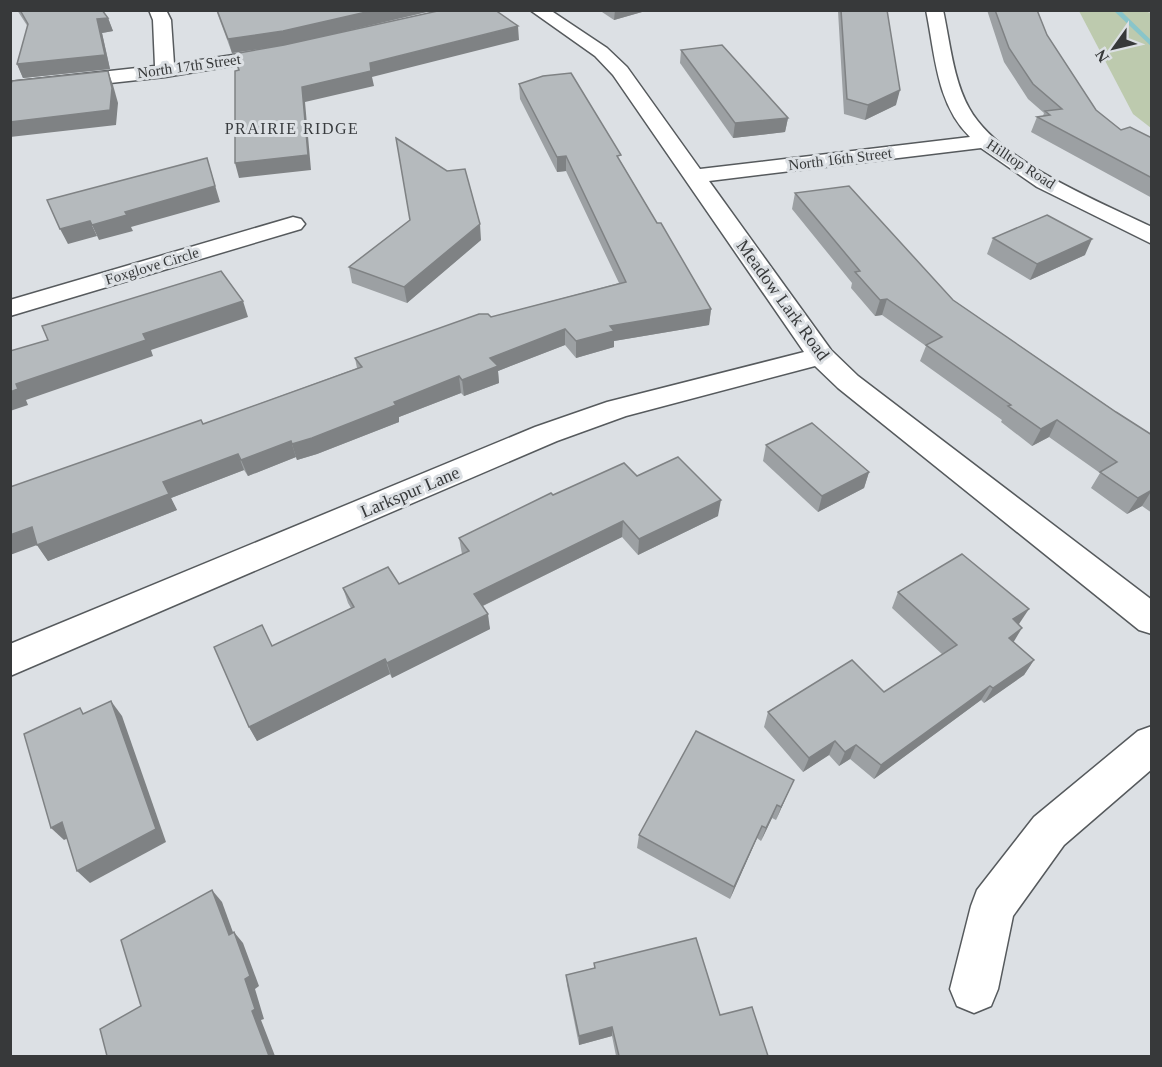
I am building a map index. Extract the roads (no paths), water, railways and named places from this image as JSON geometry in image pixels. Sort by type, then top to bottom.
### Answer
[{"type":"street","points":[[157,10],[162,20],[165,71]]},
{"type":"street","name":"Meadow Lark Road","points":[[538,10],[601,52],[620,71],[821,356],[848,382],[1152,620]]},
{"type":"street","name":"Hilltop Road","points":[[934,10],[952,90],[960,110],[986,141],[1036,176],[1152,237]]},
{"type":"street","name":"North 17th Street","points":[[10,88],[165,71],[298,50]]},
{"type":"street","name":"North 16th Street","points":[[694,176],[986,141]]},
{"type":"street","name":"Foxglove Circle","points":[[10,308],[293,224]]},
{"type":"street","name":"Larkspur Lane","points":[[10,661],[546,434],[617,409],[821,356]]},
{"type":"street","points":[[974,989],[993,906],[1048,831],[1152,744]]},
{"type":"waterway","points":[[1116,10],[1152,45]]},
{"type":"district","name":"PRAIRIE RIDGE","points":[[292,128]]}]
